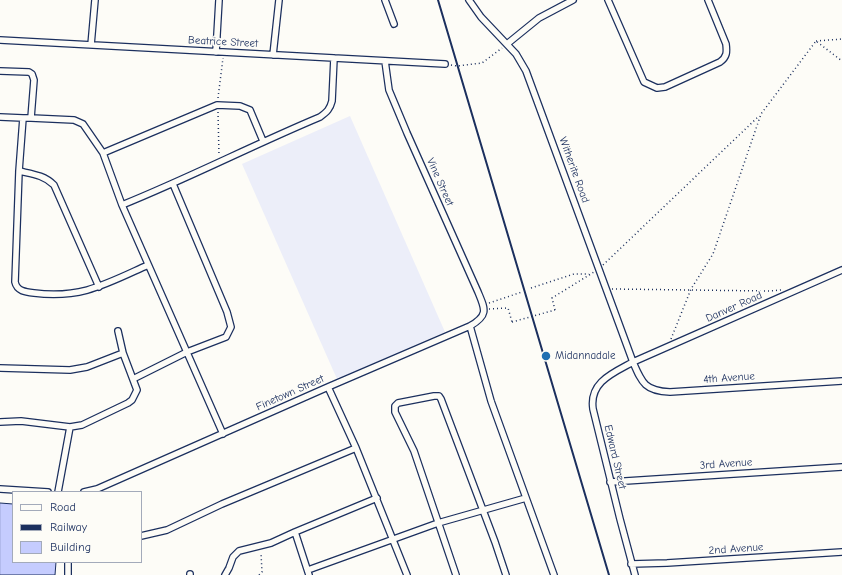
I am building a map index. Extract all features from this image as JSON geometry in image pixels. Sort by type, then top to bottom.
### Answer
[{"type":"street","points":[[91,45],[95,0]]},
{"type":"street","points":[[216,52],[219,0]]},
{"type":"street","points":[[273,55],[279,0]]},
{"type":"street","points":[[385,0],[394,24]]},
{"type":"street","name":"Witherite Road","points":[[469,0],[481,16],[516,54],[526,71],[633,362]]},
{"type":"street","points":[[507,44],[539,18],[573,0]]},
{"type":"street","points":[[608,0],[644,82],[656,88],[665,87],[724,59],[727,50],[726,44],[708,0]]},
{"type":"street","name":"Beatrice Street","points":[[0,40],[445,64]]},
{"type":"street","points":[[122,205],[173,184],[263,141],[320,117],[330,107],[332,101],[334,58]]},
{"type":"street","name":"Vine Street","points":[[385,61],[389,90],[484,307]]},
{"type":"street","points":[[0,71],[29,72],[32,74],[34,80],[31,118]]},
{"type":"street","points":[[104,153],[217,105],[240,106],[250,110],[263,141]]},
{"type":"street","points":[[0,116],[74,120],[83,124],[104,153],[122,205],[223,434]]},
{"type":"street","points":[[23,118],[19,171],[15,282],[18,288],[22,291],[59,295],[83,292],[99,287],[148,265]]},
{"type":"street","points":[[19,171],[46,178],[54,185],[99,287]]},
{"type":"street","points":[[133,379],[187,352],[226,336],[231,327],[227,312],[173,184]]},
{"type":"street","name":"Danver Road","points":[[633,362],[842,270]]},
{"type":"street","name":"Finetown Street","points":[[88,491],[97,489],[470,326],[484,315],[484,307]]},
{"type":"street","points":[[470,326],[491,401],[554,575]]},
{"type":"street","points":[[0,422],[21,421],[70,427],[82,425],[132,400],[137,390],[123,353],[118,331]]},
{"type":"street","points":[[0,368],[70,370],[87,367],[123,353]]},
{"type":"street","name":"4th Avenue","points":[[633,362],[644,384],[652,390],[661,392],[842,381]]},
{"type":"street","name":"Edward Street","points":[[633,362],[602,380],[595,389],[592,398],[593,409],[610,482],[635,575]]},
{"type":"street","points":[[328,387],[356,448],[407,575]]},
{"type":"street","points":[[456,575],[414,451],[395,412],[395,406],[398,403],[439,396],[495,542],[506,575]]},
{"type":"street","points":[[58,491],[70,427]]},
{"type":"street","points":[[142,536],[166,530],[235,498],[356,448]]},
{"type":"street","name":"3rd Avenue","points":[[610,482],[842,467]]},
{"type":"street","points":[[0,489],[32,491]]},
{"type":"street","points":[[224,575],[236,553],[261,547],[377,498]]},
{"type":"street","points":[[296,532],[308,573],[438,523],[526,498]]},
{"type":"street","name":"2nd Avenue","points":[[631,564],[842,552]]},
{"type":"street","points":[[68,563],[68,575]]},
{"type":"path","points":[[484,307],[508,308],[512,322],[555,310],[552,298],[599,269],[761,114],[816,41],[842,38]]},
{"type":"path","points":[[816,41],[842,61]]},
{"type":"path","points":[[445,64],[457,66],[482,62],[507,44]]},
{"type":"path","points":[[667,348],[690,289],[713,254],[761,114]]},
{"type":"path","points":[[531,288],[574,274],[590,274]]},
{"type":"path","points":[[606,289],[769,291],[782,289]]},
{"type":"path","points":[[484,307],[522,292]]},
{"type":"path","points":[[259,575],[262,572],[261,547]]},
{"type":"shaded area","points":[[350,116],[445,332],[337,379],[242,164]]},
{"type":"building","points":[[0,503],[12,504],[12,563],[56,563],[55,575],[0,575]]},
{"type":"railway","points":[[438,0],[609,575]]},
{"type":"place","name":"Midannadale","points":[[546,356]]}]
